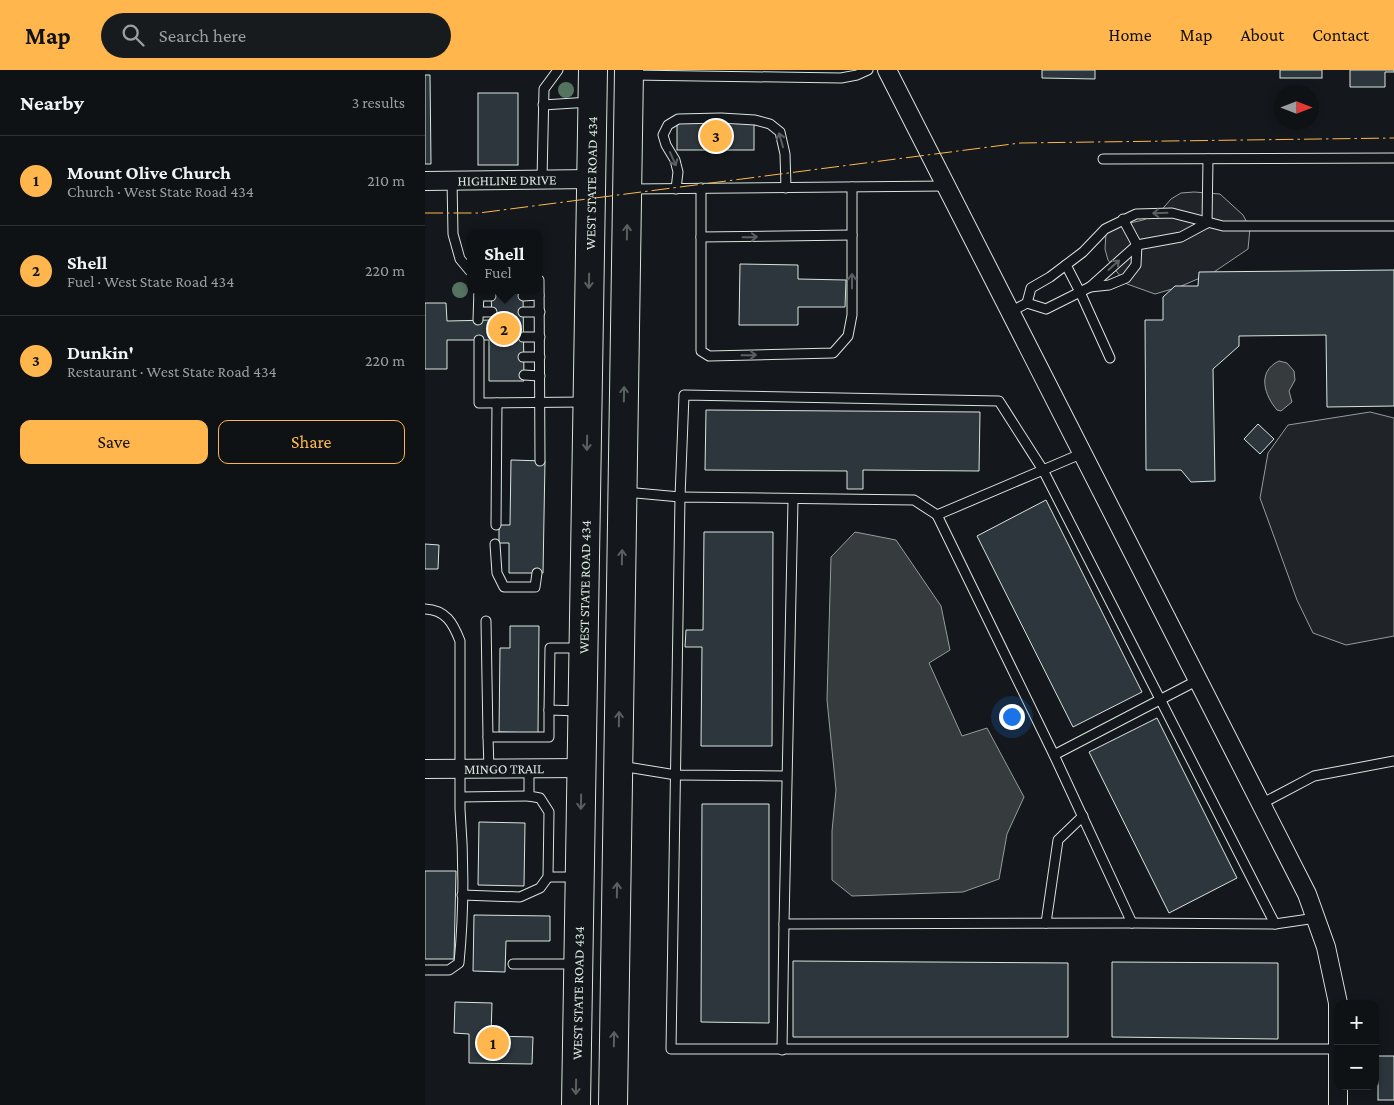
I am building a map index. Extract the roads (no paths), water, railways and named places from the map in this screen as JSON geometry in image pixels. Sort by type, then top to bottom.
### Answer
[{"type":"main road","name":"WEST STATE ROAD 434","points":[[576,1105],[593,70]]},
{"type":"main road","points":[[613,1105],[629,72]]},
{"type":"main road","points":[[583,706],[601,742],[609,755],[619,765]]},
{"type":"main road","points":[[582,768],[598,784],[618,821]]},
{"type":"street","points":[[887,70],[1307,894],[1326,947],[1337,1004],[1337,1045]]},
{"type":"street","name":"HIGHLINE DRIVE","points":[[425,181],[591,179]]},
{"type":"street","name":"MINGO TRAIL","points":[[425,769],[582,768]]},
{"type":"street","points":[[1338,1090],[1338,1105]]},
{"type":"lane","points":[[542,179],[543,89],[558,70]]},
{"type":"lane","points":[[629,72],[841,78],[857,75],[869,70]]},
{"type":"lane","points":[[543,105],[592,102]]},
{"type":"lane","points":[[677,189],[678,172],[675,160],[666,145],[663,135],[668,125],[678,118],[755,120],[770,124],[779,132],[785,154],[786,188]]},
{"type":"lane","points":[[1103,159],[1394,158]]},
{"type":"lane","points":[[1207,159],[1207,223]]},
{"type":"lane","points":[[452,180],[453,234],[460,259],[467,267]]},
{"type":"lane","points":[[628,189],[946,186]]},
{"type":"lane","points":[[701,188],[701,351],[709,356],[833,353],[848,336],[852,315],[852,187]]},
{"type":"lane","points":[[1027,303],[1031,288],[1083,252],[1105,229],[1136,214],[1171,213],[1223,226],[1394,226]]},
{"type":"lane","points":[[1090,287],[1109,285],[1126,278],[1136,265],[1137,244],[1123,219]]},
{"type":"lane","points":[[1010,312],[1027,303],[1046,308],[1090,287],[1137,244],[1181,238],[1207,223]]},
{"type":"lane","points":[[701,238],[852,235]]},
{"type":"lane","points":[[1066,265],[1110,358]]},
{"type":"lane","points":[[479,294],[479,316],[491,312]]},
{"type":"lane","points":[[483,294],[491,296]]},
{"type":"lane","points":[[523,296],[539,296],[540,460]]},
{"type":"lane","points":[[523,312],[540,312]]},
{"type":"lane","points":[[523,337],[540,337]]},
{"type":"lane","points":[[479,340],[479,403],[587,402]]},
{"type":"lane","points":[[479,357],[489,358]]},
{"type":"lane","points":[[523,357],[540,357]]},
{"type":"lane","points":[[479,375],[489,375]]},
{"type":"lane","points":[[524,375],[540,376]]},
{"type":"lane","points":[[1275,924],[1043,470],[999,401],[685,395],[680,497],[677,775],[671,1049],[1334,1049]]},
{"type":"lane","points":[[496,525],[497,403]]},
{"type":"lane","points":[[937,516],[1083,453]]},
{"type":"lane","points":[[623,492],[680,497],[793,500],[914,500],[937,516],[1054,755],[1132,922]]},
{"type":"lane","points":[[782,1050],[793,500]]},
{"type":"lane","points":[[495,544],[497,573],[504,587],[535,587],[537,574]]},
{"type":"lane","points":[[425,609],[435,609],[447,616],[456,629],[460,641],[462,895],[462,930],[459,963],[449,970],[425,970]]},
{"type":"lane","points":[[486,621],[489,769]]},
{"type":"lane","points":[[488,736],[549,737],[550,648],[584,648]]},
{"type":"lane","points":[[1054,755],[1198,680]]},
{"type":"lane","points":[[549,710],[583,706]]},
{"type":"lane","points":[[1261,804],[1314,776],[1394,761]]},
{"type":"lane","points":[[619,765],[677,775],[786,776]]},
{"type":"lane","points":[[529,768],[529,796]]},
{"type":"lane","points":[[461,797],[529,796],[540,798],[549,812],[548,877],[540,888],[520,897],[462,895]]},
{"type":"lane","points":[[1046,923],[1058,840],[1083,816]]},
{"type":"lane","points":[[548,877],[580,877]]},
{"type":"lane","points":[[784,924],[1132,922],[1275,924],[1316,918]]},
{"type":"lane","points":[[513,964],[579,964]]},
{"type":"place","name":"Dunkin'","points":[[716,136]]},
{"type":"place","name":"Shell","points":[[504,329]]},
{"type":"place","name":"Mount Olive Church","points":[[493,1043]]}]
